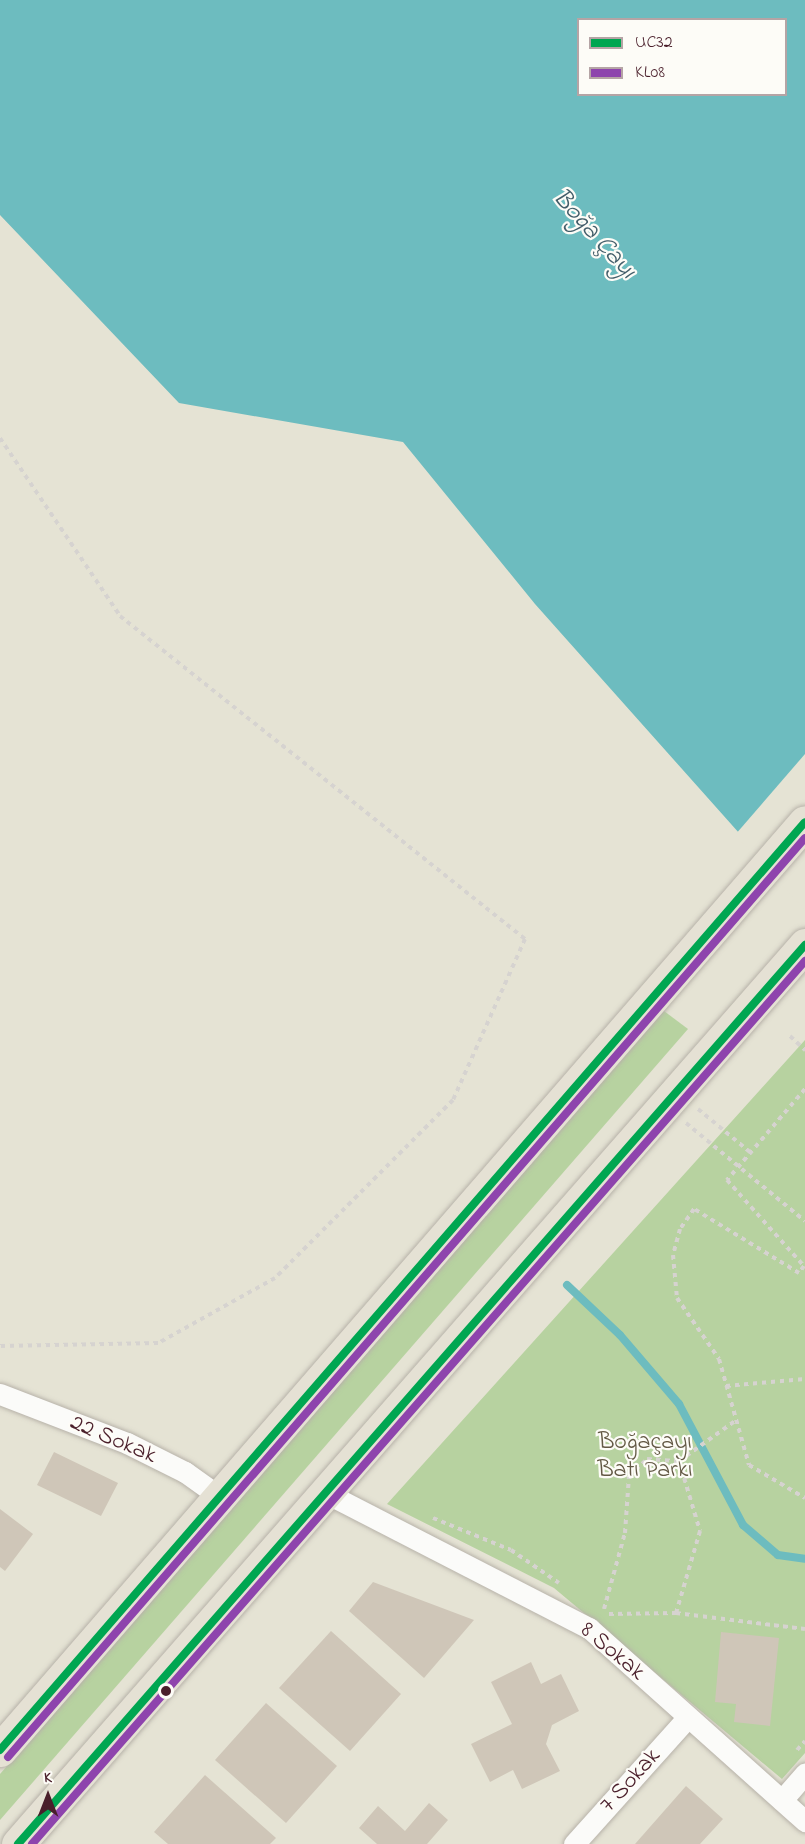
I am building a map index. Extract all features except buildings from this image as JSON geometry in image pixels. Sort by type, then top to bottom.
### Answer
[{"type":"main road","points":[[0,1750],[805,822]]},
{"type":"main road","points":[[18,1844],[326,1493],[666,1121],[805,945]]},
{"type":"street","name":"22 Sokak","points":[[0,1394],[128,1443],[185,1472],[220,1497]]},
{"type":"street","name":"8 Sokak","points":[[326,1493],[589,1628],[687,1718],[805,1821]]},
{"type":"street","name":"7 Sokak","points":[[574,1844],[687,1718]]},
{"type":"street","points":[[782,1800],[805,1774]]},
{"type":"path","points":[[0,438],[120,616],[525,939],[453,1100],[275,1278],[158,1343],[0,1346]]},
{"type":"path","points":[[790,1036],[805,1050]]},
{"type":"path","points":[[805,1089],[727,1180],[804,1266],[800,1273],[694,1209],[680,1229],[673,1255],[677,1298],[719,1359],[748,1465],[805,1498]]},
{"type":"path","points":[[693,1105],[751,1153]]},
{"type":"path","points":[[666,1121],[738,1167],[805,1221]]},
{"type":"path","points":[[726,1386],[805,1379]]},
{"type":"path","points":[[735,1421],[679,1461],[647,1459],[629,1476],[625,1533],[603,1614],[676,1613],[805,1629]]},
{"type":"path","points":[[676,1613],[700,1531],[679,1461]]},
{"type":"green space","points":[[664,1011],[688,1029],[0,1820],[0,1774]]},
{"type":"green space","name":"Boğaçayı Batı Parkı","points":[[805,1040],[805,1753],[782,1779],[554,1588],[387,1504]]},
{"type":"water","name":"Boğa Çayı","points":[[0,0],[805,0],[805,907],[535,604],[403,442],[179,403],[0,215]]},
{"type":"pier","points":[[805,754],[805,910],[735,835]]},
{"type":"waterway","points":[[567,1285],[620,1335],[679,1404],[743,1525],[778,1555],[805,1559]]},
{"type":"transit line","name":"UC32","points":[[0,1750],[805,822]]},
{"type":"transit line","name":"KL08","points":[[8,1757],[805,838]]},
{"type":"transit line","name":"UC32","points":[[18,1844],[805,945]]},
{"type":"transit line","name":"KL08","points":[[32,1844],[805,961]]}]
